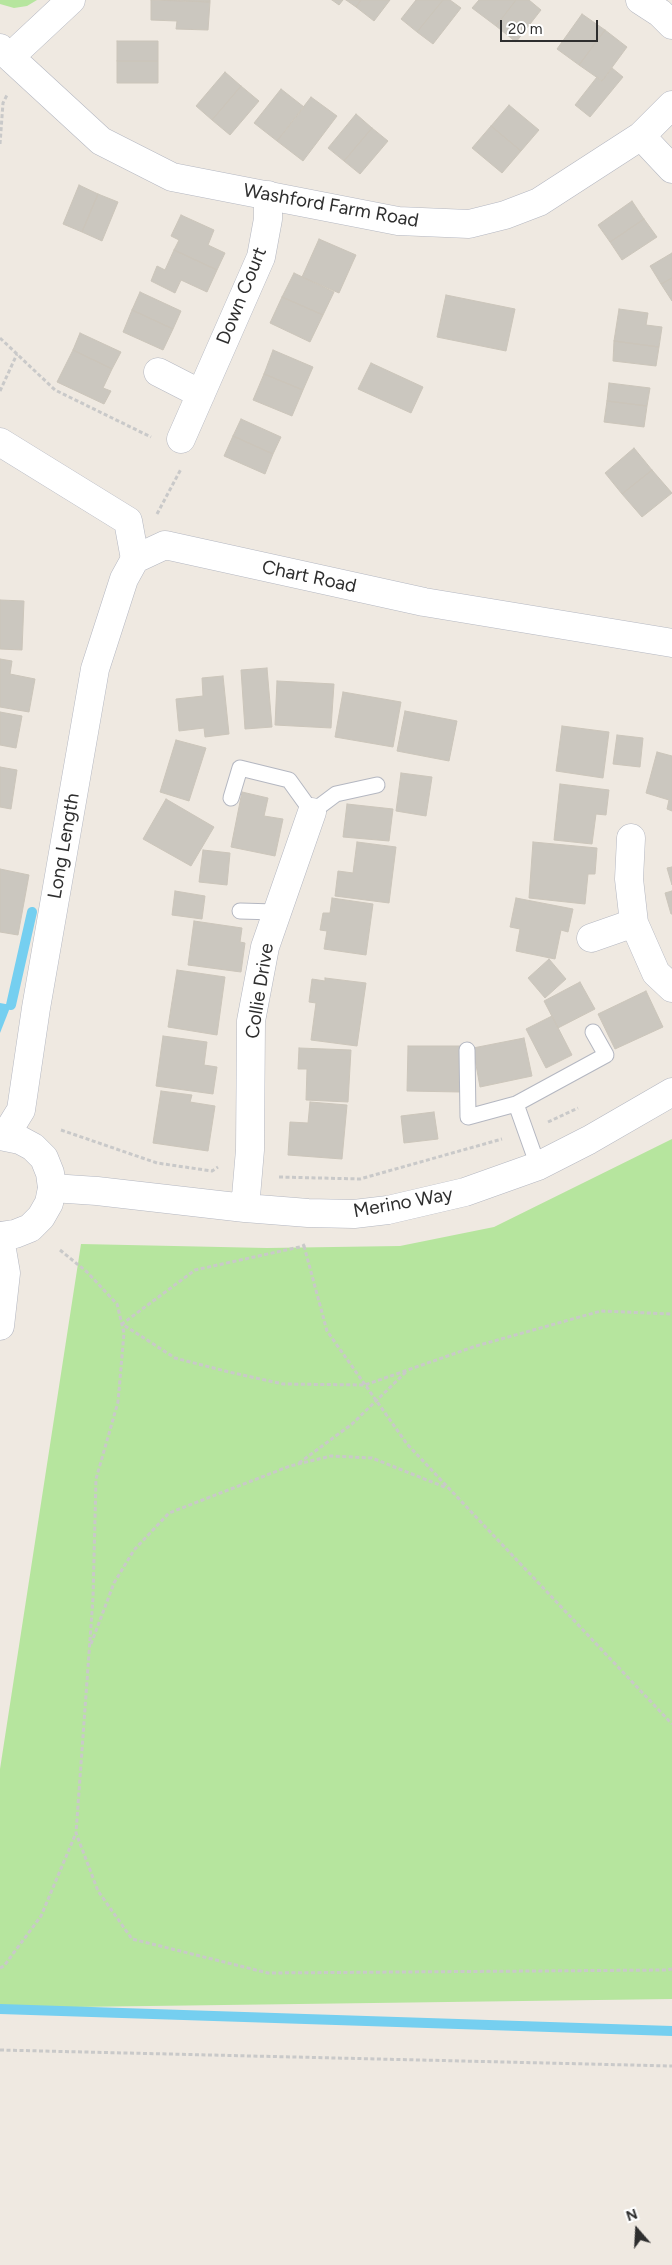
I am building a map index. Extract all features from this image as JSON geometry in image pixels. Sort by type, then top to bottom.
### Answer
[{"type":"street","points":[[11,58],[71,0]]},
{"type":"street","points":[[640,0],[660,13],[672,24]]},
{"type":"street","name":"Washford Farm Road","points":[[11,58],[100,141],[172,177],[398,221],[469,224],[505,215],[539,202],[641,136],[672,105]]},
{"type":"street","points":[[641,136],[672,169]]},
{"type":"street","name":"Down Court","points":[[184,451],[201,394],[261,257],[268,219],[268,195]]},
{"type":"street","points":[[158,372],[201,394]]},
{"type":"street","points":[[0,442],[128,521],[134,559]]},
{"type":"street","name":"Chart Road","points":[[134,559],[165,545],[424,602],[672,643]]},
{"type":"street","name":"Long Length","points":[[3,1136],[20,1110],[95,669],[124,579],[134,559]]},
{"type":"street","name":"Collie Drive","points":[[246,1208],[250,1150],[251,1021],[265,947],[275,912],[312,812]]},
{"type":"street","points":[[631,838],[629,880],[634,923],[656,973],[672,988]]},
{"type":"street","points":[[591,938],[634,923]]},
{"type":"street","name":"Merino Way","points":[[52,1188],[308,1213],[354,1214],[388,1210],[464,1192],[538,1166],[589,1140],[672,1092]]},
{"type":"street","points":[[0,1326],[6,1273],[0,1237],[30,1228],[41,1217],[49,1203],[52,1188],[50,1173],[44,1158],[33,1147],[20,1140],[3,1136]]},
{"type":"lane","points":[[231,798],[240,768],[289,780],[312,812],[336,794],[377,785]]},
{"type":"lane","points":[[240,911],[275,912]]},
{"type":"lane","points":[[467,1050],[468,1117],[516,1104],[606,1055],[593,1032]]},
{"type":"lane","points":[[516,1104],[538,1166]]},
{"type":"path","points":[[0,144],[3,104],[11,58]]},
{"type":"path","points":[[0,338],[55,390],[172,447],[184,451],[180,470],[158,514],[128,521]]},
{"type":"path","points":[[0,391],[17,354]]},
{"type":"path","points":[[55,1128],[157,1162],[176,1164]]},
{"type":"path","points":[[302,1241],[327,1331],[407,1444],[672,1724]]},
{"type":"path","points":[[122,1324],[195,1270],[304,1246]]},
{"type":"path","points":[[0,1968],[4,1966],[41,1916],[76,1832],[89,1649],[96,1479],[118,1402],[124,1333],[117,1304],[87,1272],[60,1250]]},
{"type":"path","points":[[122,1324],[176,1358],[229,1372],[283,1384],[365,1385],[476,1346],[601,1311],[672,1314]]},
{"type":"path","points":[[297,1464],[352,1424],[409,1369]]},
{"type":"path","points":[[89,1649],[114,1583],[134,1550],[169,1512],[297,1464],[331,1456],[372,1458],[450,1489]]},
{"type":"path","points":[[76,1832],[98,1891],[132,1939],[268,1973],[672,1969]]},
{"type":"path","points":[[0,2050],[672,2066]]},
{"type":"green space","points":[[0,0],[37,0],[27,6],[14,8],[0,4]]},
{"type":"green space","points":[[672,1139],[672,1999],[0,2008],[0,1769],[81,1244],[267,1248],[400,1246],[494,1227]]},
{"type":"water","points":[[0,1003],[11,1005],[0,1033]]},
{"type":"building","points":[[151,0],[210,2],[208,30],[176,29],[177,21],[151,20]]},
{"type":"building","points":[[161,0],[210,0],[210,2]]},
{"type":"building","points":[[332,0],[343,0],[339,5]]},
{"type":"building","points":[[346,0],[361,0],[356,7]]},
{"type":"building","points":[[361,0],[390,0],[374,21],[356,7]]},
{"type":"building","points":[[416,0],[443,0],[417,32],[401,19]]},
{"type":"building","points":[[443,0],[450,0],[461,8],[433,44],[417,32]]},
{"type":"building","points":[[479,0],[516,0],[496,26],[472,8]]},
{"type":"building","points":[[516,0],[529,0],[541,10],[516,42],[496,26]]},
{"type":"building","points":[[582,14],[605,30],[579,65],[557,49]]},
{"type":"building","points":[[605,30],[627,47],[602,81],[579,65]]},
{"type":"building","points":[[117,41],[158,41],[158,61],[117,61]]},
{"type":"building","points":[[117,61],[158,61],[158,83],[117,83]]},
{"type":"building","points":[[612,68],[623,77],[590,117],[575,105],[597,77],[602,81]]},
{"type":"building","points":[[225,72],[241,86],[212,120],[196,106]]},
{"type":"building","points":[[241,86],[259,101],[230,135],[212,120]]},
{"type":"building","points":[[281,89],[304,107],[277,141],[254,123]]},
{"type":"building","points":[[311,97],[337,116],[303,161],[277,141]]},
{"type":"building","points":[[509,105],[539,130],[521,151],[491,126]]},
{"type":"building","points":[[356,114],[372,128],[344,161],[328,148]]},
{"type":"building","points":[[491,126],[521,151],[502,173],[472,148]]},
{"type":"building","points":[[372,128],[388,141],[360,174],[344,161]]},
{"type":"building","points":[[79,185],[98,194],[82,232],[63,224]]},
{"type":"building","points":[[98,194],[118,202],[102,241],[82,232]]},
{"type":"building","points":[[632,201],[644,219],[610,242],[598,225]]},
{"type":"building","points":[[181,215],[214,230],[208,245],[225,253],[217,270],[174,250],[179,240],[171,236]]},
{"type":"building","points":[[644,219],[657,237],[622,260],[610,242]]},
{"type":"building","points":[[319,239],[356,255],[339,293],[302,277]]},
{"type":"building","points":[[174,250],[217,270],[207,292],[181,280],[175,293],[151,281],[157,266],[165,270]]},
{"type":"building","points":[[672,253],[672,278],[661,284],[650,266]]},
{"type":"building","points":[[294,273],[334,292],[323,315],[282,297]]},
{"type":"building","points":[[672,278],[672,301],[661,284]]},
{"type":"building","points":[[140,292],[181,311],[173,329],[132,310]]},
{"type":"building","points":[[446,295],[515,309],[506,351],[437,337]]},
{"type":"building","points":[[282,297],[323,315],[310,342],[270,323]]},
{"type":"building","points":[[619,309],[648,313],[646,325],[662,327],[659,347],[614,341]]},
{"type":"building","points":[[132,310],[173,329],[163,350],[123,332]]},
{"type":"building","points":[[80,333],[121,352],[112,369],[73,350]]},
{"type":"building","points":[[614,341],[659,347],[656,366],[613,361]]},
{"type":"building","points":[[73,350],[112,369],[103,388],[111,391],[104,404],[57,382]]},
{"type":"building","points":[[273,350],[313,367],[303,390],[264,374]]},
{"type":"building","points":[[371,363],[423,387],[411,413],[358,389]]},
{"type":"building","points":[[264,374],[303,390],[292,416],[253,400]]},
{"type":"building","points":[[609,383],[650,388],[647,406],[607,401]]},
{"type":"building","points":[[607,401],[647,406],[644,427],[604,422]]},
{"type":"building","points":[[241,419],[281,437],[273,454],[233,436]]},
{"type":"building","points":[[233,436],[273,454],[265,474],[224,456]]},
{"type":"building","points":[[634,448],[652,470],[622,494],[605,473]]},
{"type":"building","points":[[652,470],[672,493],[642,517],[622,494]]},
{"type":"building","points":[[0,600],[24,601],[22,650],[0,649]]},
{"type":"building","points":[[0,659],[12,661],[10,674],[35,679],[29,712],[0,707]]},
{"type":"building","points":[[267,668],[272,727],[245,729],[241,670]]},
{"type":"building","points":[[223,676],[229,734],[205,737],[204,728],[179,731],[176,699],[203,696],[202,678]]},
{"type":"building","points":[[277,681],[334,684],[331,728],[275,725]]},
{"type":"building","points":[[343,692],[401,702],[393,747],[335,737]]},
{"type":"building","points":[[405,711],[457,721],[449,761],[397,751]]},
{"type":"building","points":[[0,712],[22,716],[16,748],[0,745]]},
{"type":"building","points":[[562,726],[609,732],[603,778],[556,771]]},
{"type":"building","points":[[617,735],[643,738],[640,767],[613,764]]},
{"type":"building","points":[[176,740],[206,748],[189,801],[160,792]]},
{"type":"building","points":[[657,752],[672,756],[672,811],[667,809],[669,800],[646,793]]},
{"type":"building","points":[[0,767],[17,770],[11,809],[0,807]]},
{"type":"building","points":[[401,773],[432,777],[426,816],[396,811]]},
{"type":"building","points":[[560,784],[609,790],[606,815],[596,814],[592,844],[554,840]]},
{"type":"building","points":[[242,792],[268,798],[264,816],[283,819],[275,856],[231,847]]},
{"type":"building","points":[[166,799],[214,827],[191,866],[143,839]]},
{"type":"building","points":[[347,804],[393,809],[389,841],[343,837]]},
{"type":"building","points":[[357,842],[396,847],[389,903],[335,896],[338,871],[353,873]]},
{"type":"building","points":[[533,842],[597,848],[595,874],[588,874],[585,904],[529,898]]},
{"type":"building","points":[[203,850],[230,853],[227,885],[199,882]]},
{"type":"building","points":[[672,867],[672,885],[667,868]]},
{"type":"building","points":[[0,869],[29,875],[18,935],[0,932]]},
{"type":"building","points":[[175,891],[205,896],[202,919],[172,915]]},
{"type":"building","points":[[672,891],[672,914],[671,914],[665,893]]},
{"type":"building","points":[[332,898],[373,904],[366,955],[324,949],[327,931],[320,930],[323,913],[330,913]]},
{"type":"building","points":[[516,898],[573,909],[568,932],[561,930],[555,959],[516,951],[520,929],[510,927]]},
{"type":"building","points":[[194,921],[242,928],[240,942],[245,943],[241,972],[188,965]]},
{"type":"building","points":[[549,959],[566,979],[545,998],[528,978]]},
{"type":"building","points":[[177,970],[225,977],[217,1035],[168,1027]]},
{"type":"building","points":[[325,978],[366,983],[357,1046],[311,1040],[316,1003],[309,1002],[312,979],[325,981]]},
{"type":"building","points":[[580,982],[595,1009],[558,1028],[544,1001]]},
{"type":"building","points":[[646,991],[663,1027],[615,1049],[598,1014]]},
{"type":"building","points":[[552,1016],[572,1055],[546,1068],[526,1029]]},
{"type":"building","points":[[163,1036],[207,1042],[204,1065],[217,1067],[213,1094],[156,1086]]},
{"type":"building","points":[[524,1038],[532,1076],[480,1087],[473,1048]]},
{"type":"building","points":[[408,1046],[462,1046],[461,1092],[407,1091]]},
{"type":"building","points":[[299,1048],[351,1050],[348,1102],[306,1100],[307,1069],[298,1069]]},
{"type":"building","points":[[161,1091],[192,1095],[190,1102],[215,1106],[208,1151],[153,1143]]},
{"type":"building","points":[[310,1102],[347,1105],[342,1159],[288,1155],[290,1122],[308,1123]]},
{"type":"building","points":[[434,1112],[438,1139],[404,1143],[401,1116]]},
{"type":"waterway","points":[[11,1005],[32,912]]},
{"type":"waterway","points":[[0,2009],[672,2031]]}]
